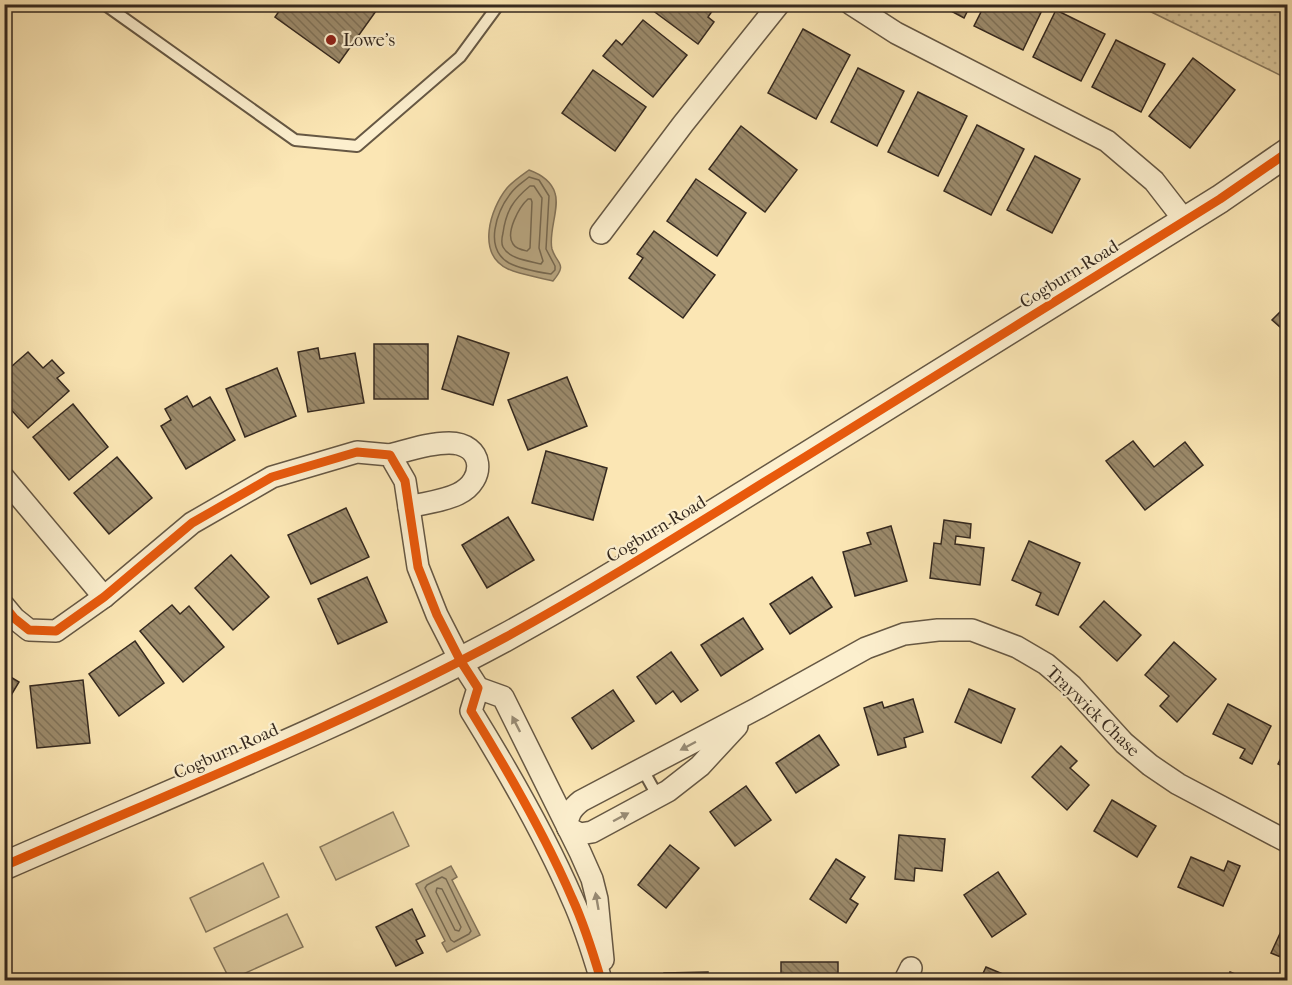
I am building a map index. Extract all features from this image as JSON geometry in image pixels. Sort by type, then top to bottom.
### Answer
[{"type":"street","points":[[601,233],[683,124],[779,4]]},
{"type":"street","points":[[851,4],[896,33],[1107,141],[1154,181],[1185,221]]},
{"type":"street","name":"Cogburn Road","points":[[4,866],[326,725],[506,637],[625,568],[1185,221],[1287,153]]},
{"type":"street","points":[[4,606],[29,630],[56,632],[104,597],[192,523],[272,477],[357,452],[390,455],[433,444],[450,443],[467,446],[476,455],[478,467],[475,478],[468,488],[457,495],[409,507]]},
{"type":"street","points":[[390,455],[405,482],[418,567],[436,615],[478,688],[503,697],[592,879],[597,899],[603,981]]},
{"type":"street","points":[[4,478],[104,597]]},
{"type":"street","name":"Traywick Chase","points":[[759,708],[736,727],[688,776],[658,796],[592,832],[575,834],[568,828],[570,812],[581,801],[759,708],[867,648],[904,633],[972,630],[1017,647],[1046,664],[1072,686],[1124,743],[1150,765],[1179,784],[1287,842]]},
{"type":"street","points":[[478,688],[471,711],[500,758],[573,900],[603,981]]},
{"type":"street","points":[[544,841],[568,828]]},
{"type":"lane","points":[[104,4],[295,140],[357,146],[460,57],[499,4]]},
{"type":"lane","points":[[643,770],[658,796]]},
{"type":"path","points":[[1283,4],[1287,7]]},
{"type":"shaded area","points":[[1137,5],[1287,5],[1287,79],[1286,78]]},
{"type":"shaded area","points":[[393,812],[409,846],[336,880],[320,847]]},
{"type":"shaded area","points":[[263,863],[279,897],[206,932],[190,898]]},
{"type":"shaded area","points":[[287,914],[303,947],[230,980],[214,948]]},
{"type":"water","points":[[529,170],[545,178],[555,193],[556,206],[551,243],[561,267],[553,281],[508,269],[498,262],[489,242],[491,219],[495,207],[509,185]]},
{"type":"water","points":[[451,866],[457,877],[452,880],[480,935],[447,952],[442,943],[445,941],[416,884]]},
{"type":"building","name":"Lowe's","points":[[284,4],[381,4],[339,63],[275,17]]},
{"type":"building","points":[[644,4],[717,4],[708,17],[714,22],[698,44]]},
{"type":"building","points":[[938,4],[971,4],[964,18]]},
{"type":"building","points":[[985,4],[1045,4],[1023,50],[974,26]]},
{"type":"building","points":[[1056,10],[1105,34],[1081,81],[1033,57]]},
{"type":"building","points":[[643,20],[687,55],[653,97],[603,56],[616,40],[622,45]]},
{"type":"building","points":[[803,29],[850,55],[816,119],[768,93]]},
{"type":"building","points":[[1116,40],[1165,64],[1141,112],[1092,87]]},
{"type":"building","points":[[1193,58],[1235,90],[1190,148],[1149,116]]},
{"type":"building","points":[[858,68],[904,91],[877,146],[831,122]]},
{"type":"building","points":[[593,70],[646,107],[615,151],[562,113]]},
{"type":"building","points":[[918,92],[967,116],[938,176],[888,152]]},
{"type":"building","points":[[977,125],[1024,149],[991,215],[944,191]]},
{"type":"building","points":[[741,126],[797,170],[765,212],[709,169]]},
{"type":"building","points":[[1035,156],[1080,179],[1052,233],[1007,210]]},
{"type":"building","points":[[696,179],[746,213],[717,256],[667,221]]},
{"type":"building","points":[[654,231],[715,275],[683,318],[629,278],[643,258],[637,254]]},
{"type":"building","points":[[1288,304],[1288,334],[1272,320]]},
{"type":"building","points":[[458,336],[509,353],[493,405],[442,389]]},
{"type":"building","points":[[374,344],[428,344],[428,399],[374,399]]},
{"type":"building","points":[[318,348],[320,359],[355,353],[364,403],[308,412],[298,352]]},
{"type":"building","points":[[28,352],[43,368],[52,360],[64,373],[57,378],[69,391],[28,428],[4,402],[4,373]]},
{"type":"building","points":[[277,368],[296,416],[245,437],[226,389]]},
{"type":"building","points":[[567,377],[587,426],[528,450],[508,400]]},
{"type":"building","points":[[187,396],[193,407],[210,397],[235,440],[186,469],[161,426],[171,420],[165,409]]},
{"type":"building","points":[[73,404],[108,447],[69,480],[33,437]]},
{"type":"building","points":[[1133,441],[1154,467],[1185,442],[1203,465],[1145,510],[1106,461]]},
{"type":"building","points":[[546,451],[607,468],[593,520],[532,503]]},
{"type":"building","points":[[117,457],[152,498],[109,534],[74,493]]},
{"type":"building","points":[[346,508],[369,557],[311,584],[288,535]]},
{"type":"building","points":[[508,517],[534,560],[487,588],[462,545]]},
{"type":"building","points":[[944,520],[971,524],[970,538],[956,536],[955,544],[984,548],[980,585],[930,578],[934,543],[941,544]]},
{"type":"building","points":[[891,526],[907,581],[855,596],[843,552],[871,544],[867,533]]},
{"type":"building","points":[[1029,541],[1080,563],[1058,615],[1036,605],[1041,593],[1012,580]]},
{"type":"building","points":[[231,555],[269,597],[233,630],[195,588]]},
{"type":"building","points":[[367,577],[387,622],[338,644],[318,599]]},
{"type":"building","points":[[812,577],[832,607],[790,634],[770,604]]},
{"type":"building","points":[[1104,601],[1141,635],[1117,661],[1080,627]]},
{"type":"building","points":[[172,605],[180,614],[189,606],[224,647],[183,682],[140,631]]},
{"type":"building","points":[[743,618],[763,649],[721,676],[701,645]]},
{"type":"building","points":[[135,641],[164,683],[119,716],[89,674]]},
{"type":"building","points":[[1174,642],[1216,679],[1177,722],[1160,706],[1169,696],[1145,675]]},
{"type":"building","points":[[671,652],[698,690],[681,702],[673,691],[656,704],[637,677]]},
{"type":"building","points":[[4,673],[19,682],[4,707]]},
{"type":"building","points":[[83,680],[90,743],[37,748],[30,686]]},
{"type":"building","points":[[969,689],[1015,709],[1001,743],[955,722]]},
{"type":"building","points":[[613,690],[634,721],[592,749],[572,718]]},
{"type":"building","points":[[913,699],[923,732],[904,738],[906,747],[878,755],[864,708],[882,702],[884,708]]},
{"type":"building","points":[[1228,704],[1271,726],[1252,764],[1240,758],[1245,749],[1213,734]]},
{"type":"building","points":[[819,735],[839,765],[796,793],[776,763]]},
{"type":"building","points":[[1288,744],[1288,769],[1278,764]]},
{"type":"building","points":[[1061,746],[1077,761],[1070,768],[1089,785],[1067,810],[1032,777]]},
{"type":"building","points":[[746,786],[771,820],[735,846],[710,812]]},
{"type":"building","points":[[1112,800],[1156,826],[1137,857],[1094,831]]},
{"type":"building","points":[[899,835],[945,839],[942,871],[915,868],[914,881],[895,879]]},
{"type":"building","points":[[670,845],[699,868],[666,908],[638,885]]},
{"type":"building","points":[[1191,857],[1224,871],[1228,861],[1240,866],[1223,906],[1178,887]]},
{"type":"building","points":[[836,859],[865,877],[850,899],[858,904],[846,923],[810,899]]},
{"type":"building","points":[[998,872],[1026,914],[992,937],[964,895]]},
{"type":"building","points":[[412,909],[425,936],[416,940],[423,953],[396,966],[376,927]]},
{"type":"building","points":[[1288,916],[1288,960],[1271,953]]},
{"type":"building","points":[[781,962],[838,962],[838,980],[793,980],[793,977],[781,977]]},
{"type":"building","points":[[986,967],[1017,980],[980,980]]},
{"type":"building","points":[[708,972],[708,980],[664,980],[664,973]]},
{"type":"building","points":[[1230,972],[1250,980],[1227,980]]},
{"type":"cycle path","points":[[4,866],[321,728],[506,637],[694,526],[1220,199],[1288,152]]},
{"type":"cycle path","points":[[4,606],[29,630],[56,631],[104,597],[192,523],[272,477],[357,452],[390,455],[405,481],[418,567],[437,615],[460,660],[478,688],[471,711],[512,779],[550,850],[580,918],[601,980]]},
{"type":"place","name":"Lowe's","points":[[331,40]]}]
